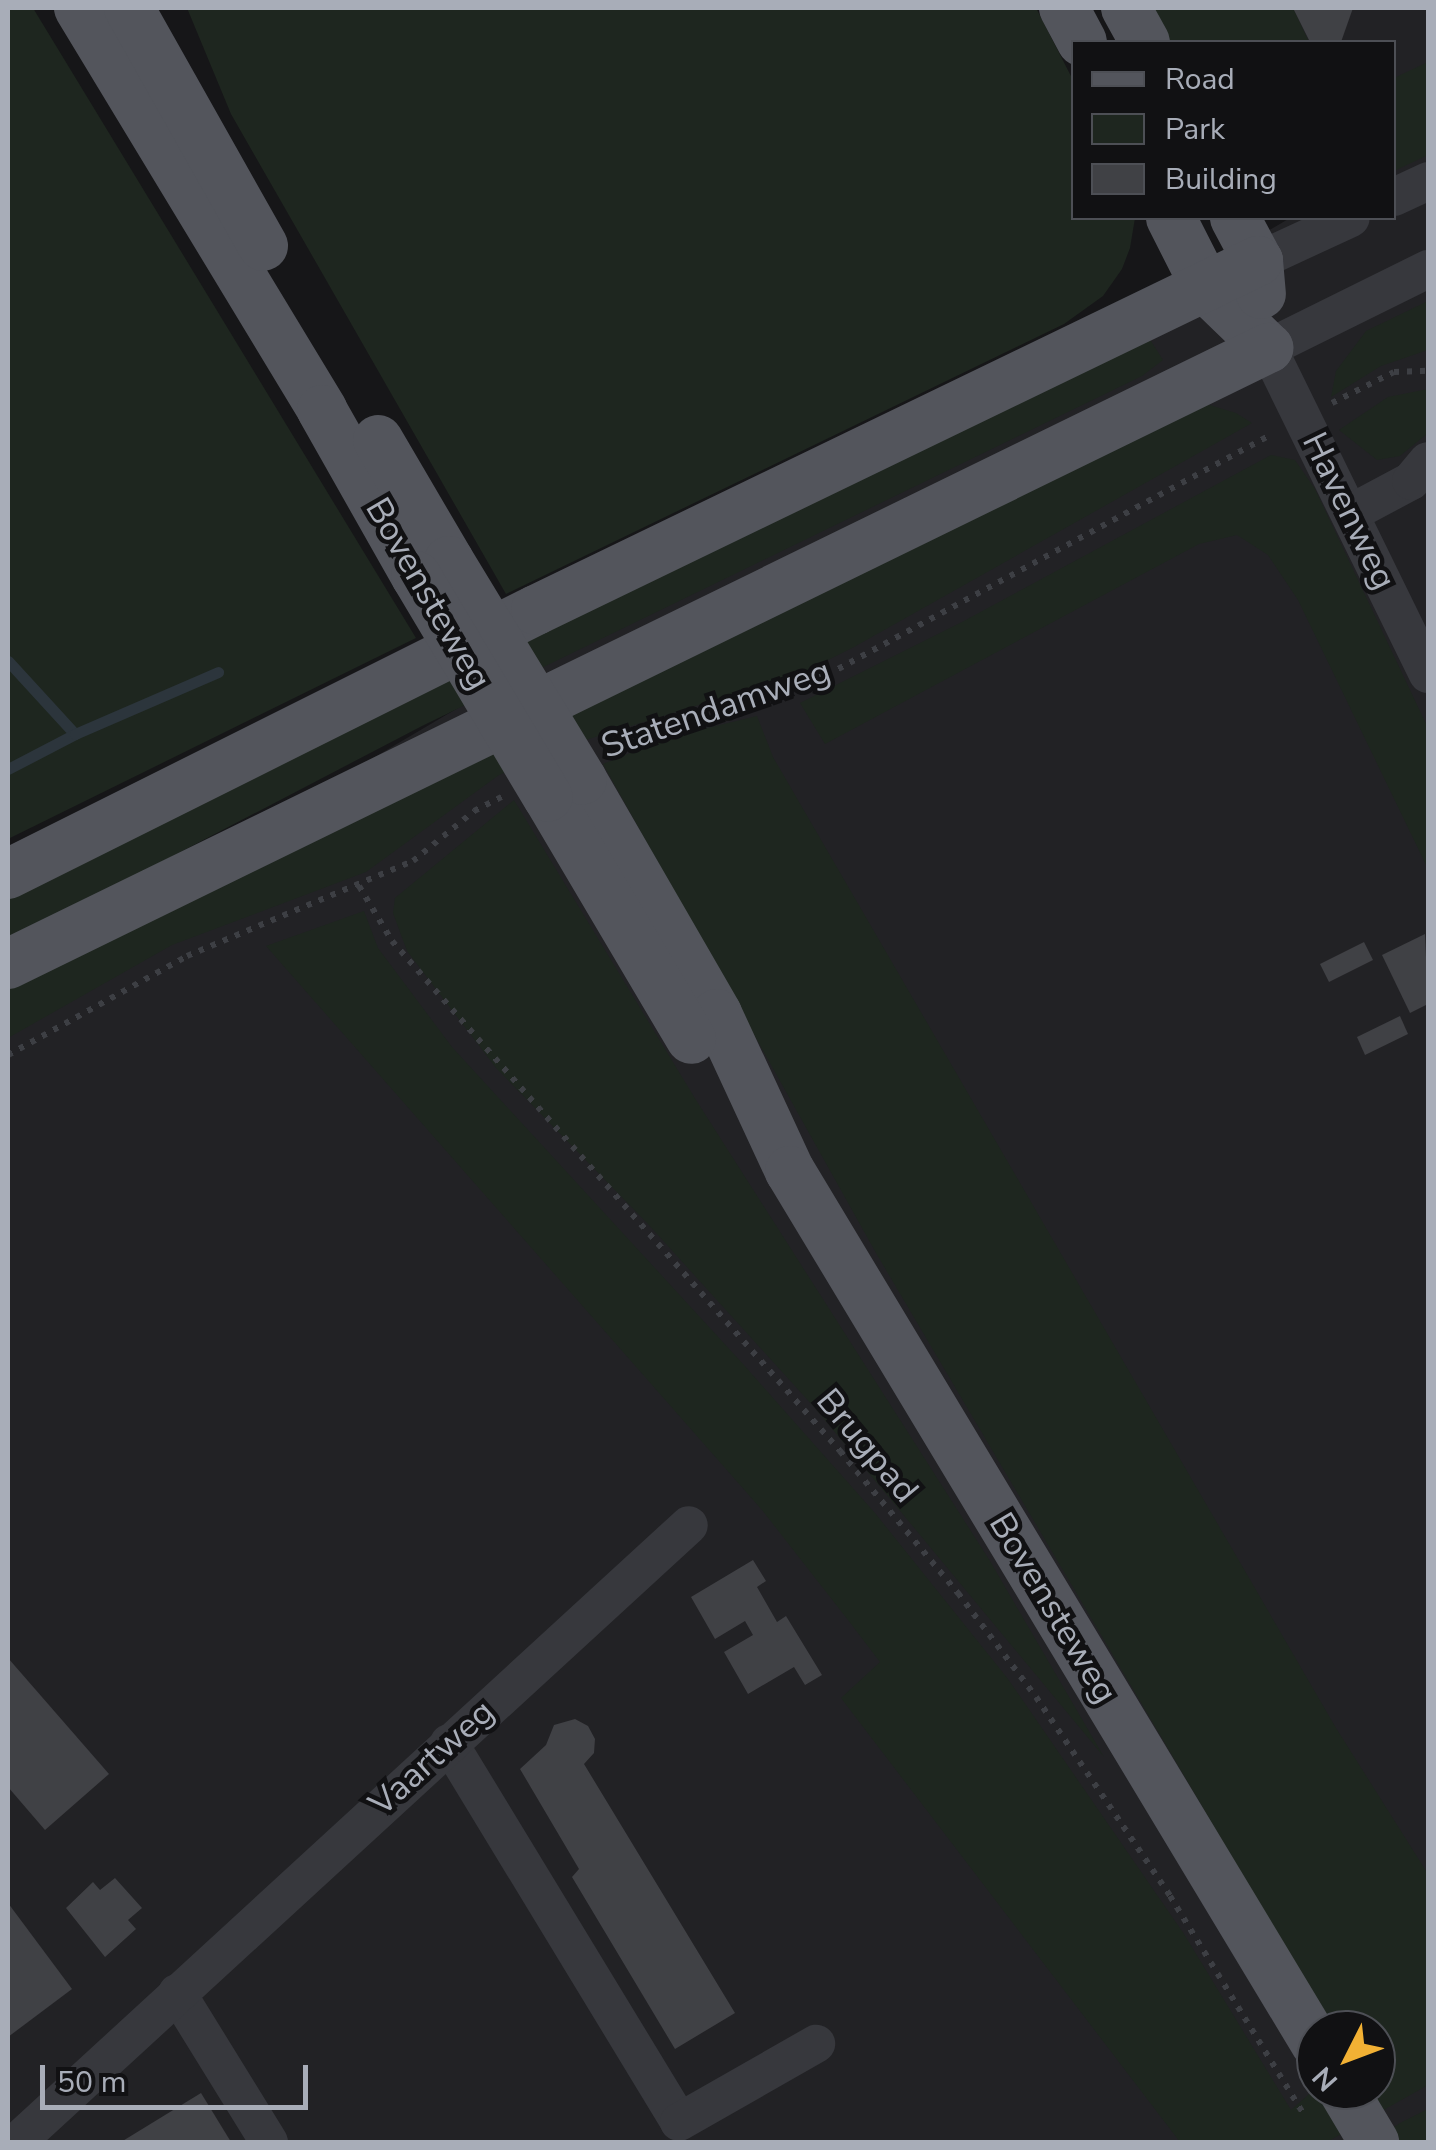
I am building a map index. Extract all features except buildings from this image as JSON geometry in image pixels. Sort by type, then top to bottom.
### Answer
[{"type":"main road","name":"Bovensteweg","points":[[80,8],[322,410],[432,568]]},
{"type":"main road","name":"Bovensteweg","points":[[129,8],[432,568],[558,780],[701,1055],[790,1171],[1296,2055]]},
{"type":"main road","points":[[171,8],[205,147]]},
{"type":"main road","points":[[1064,8],[1081,40]]},
{"type":"main road","points":[[1126,8],[1144,40]]},
{"type":"main road","points":[[1172,220],[1207,288],[1268,348]]},
{"type":"main road","points":[[1236,220],[1258,261],[1268,348]]},
{"type":"main road","points":[[8,874],[536,610],[1258,261]]},
{"type":"main road","name":"Statendamweg","points":[[8,964],[1268,348]]},
{"type":"main road","points":[[1355,2110],[1374,2142]]},
{"type":"street","points":[[1396,196],[1428,181]]},
{"type":"street","points":[[1258,261],[1346,220]]},
{"type":"street","name":"Statendamweg","points":[[1268,348],[1428,269]]},
{"type":"street","name":"Havenweg","points":[[1268,348],[1428,674]]},
{"type":"street","points":[[1351,513],[1410,481],[1428,461]]},
{"type":"street","name":"Vaartweg","points":[[17,2142],[689,1525]]},
{"type":"street","points":[[449,1743],[679,2122],[816,2044]]},
{"type":"street","points":[[176,1993],[269,2142]]},
{"type":"path","name":"Statendamweg","points":[[8,1054],[188,956],[413,861],[474,811],[558,780],[630,731],[827,675],[1303,418],[1394,372],[1428,371]]},
{"type":"path","name":"Brugpad","points":[[359,886],[392,941],[827,1436],[958,1593],[1036,1697],[1170,1896],[1296,2057]]},
{"type":"shaded area","points":[[1171,8],[1428,8],[1428,2142],[8,2142],[8,973],[1287,220],[1396,220],[1396,40],[1190,40]]},
{"type":"green space","points":[[8,8],[33,8],[416,638],[8,839]]},
{"type":"green space","points":[[187,8],[1036,8],[1071,76],[1071,220],[1135,220],[1122,269],[1103,296],[1064,324],[506,594],[231,114]]},
{"type":"green space","points":[[1140,8],[1293,8],[1308,40],[1157,40]]},
{"type":"green space","points":[[1428,62],[1428,155],[1396,170],[1396,77]]},
{"type":"green space","points":[[1428,301],[1428,350],[1381,366],[1331,397],[1336,371],[1366,331]]},
{"type":"green space","points":[[1149,338],[1163,360],[1142,376],[422,726],[8,942],[8,887]]},
{"type":"green space","points":[[1428,389],[1428,433],[1400,456],[1377,460],[1339,430],[1388,397]]},
{"type":"green space","points":[[1206,404],[1236,413],[1252,423],[854,647],[802,673],[589,739],[499,775],[366,872],[172,945],[8,1038],[8,982]]},
{"type":"green space","points":[[1271,455],[1295,460],[1315,489],[1428,728],[1428,869],[1298,600],[1268,555],[1237,535],[1199,544],[825,744],[800,703],[962,622]]},
{"type":"green space","points":[[757,716],[773,757],[1336,1728],[1428,1874],[1428,2085],[1396,2103],[1396,2010],[1322,2010],[876,1253],[603,764],[670,737]]},
{"type":"green space","points":[[514,800],[696,1100],[990,1561],[1104,1757],[814,1407],[647,1223],[496,1068],[407,951],[393,913],[395,898]]},
{"type":"green space","points":[[364,911],[378,948],[452,1047],[875,1513],[1008,1679],[1184,1934],[1291,2110],[1296,2106],[1296,2110],[1384,2110],[1327,2142],[1180,2142],[841,1698],[880,1662],[848,1620],[762,1510],[266,946]]},
{"type":"green space","points":[[1428,2109],[1428,2142],[1369,2142],[1402,2122]]},
{"type":"waterway","points":[[8,661],[75,734]]},
{"type":"waterway","points":[[8,769],[75,734],[218,672]]}]
